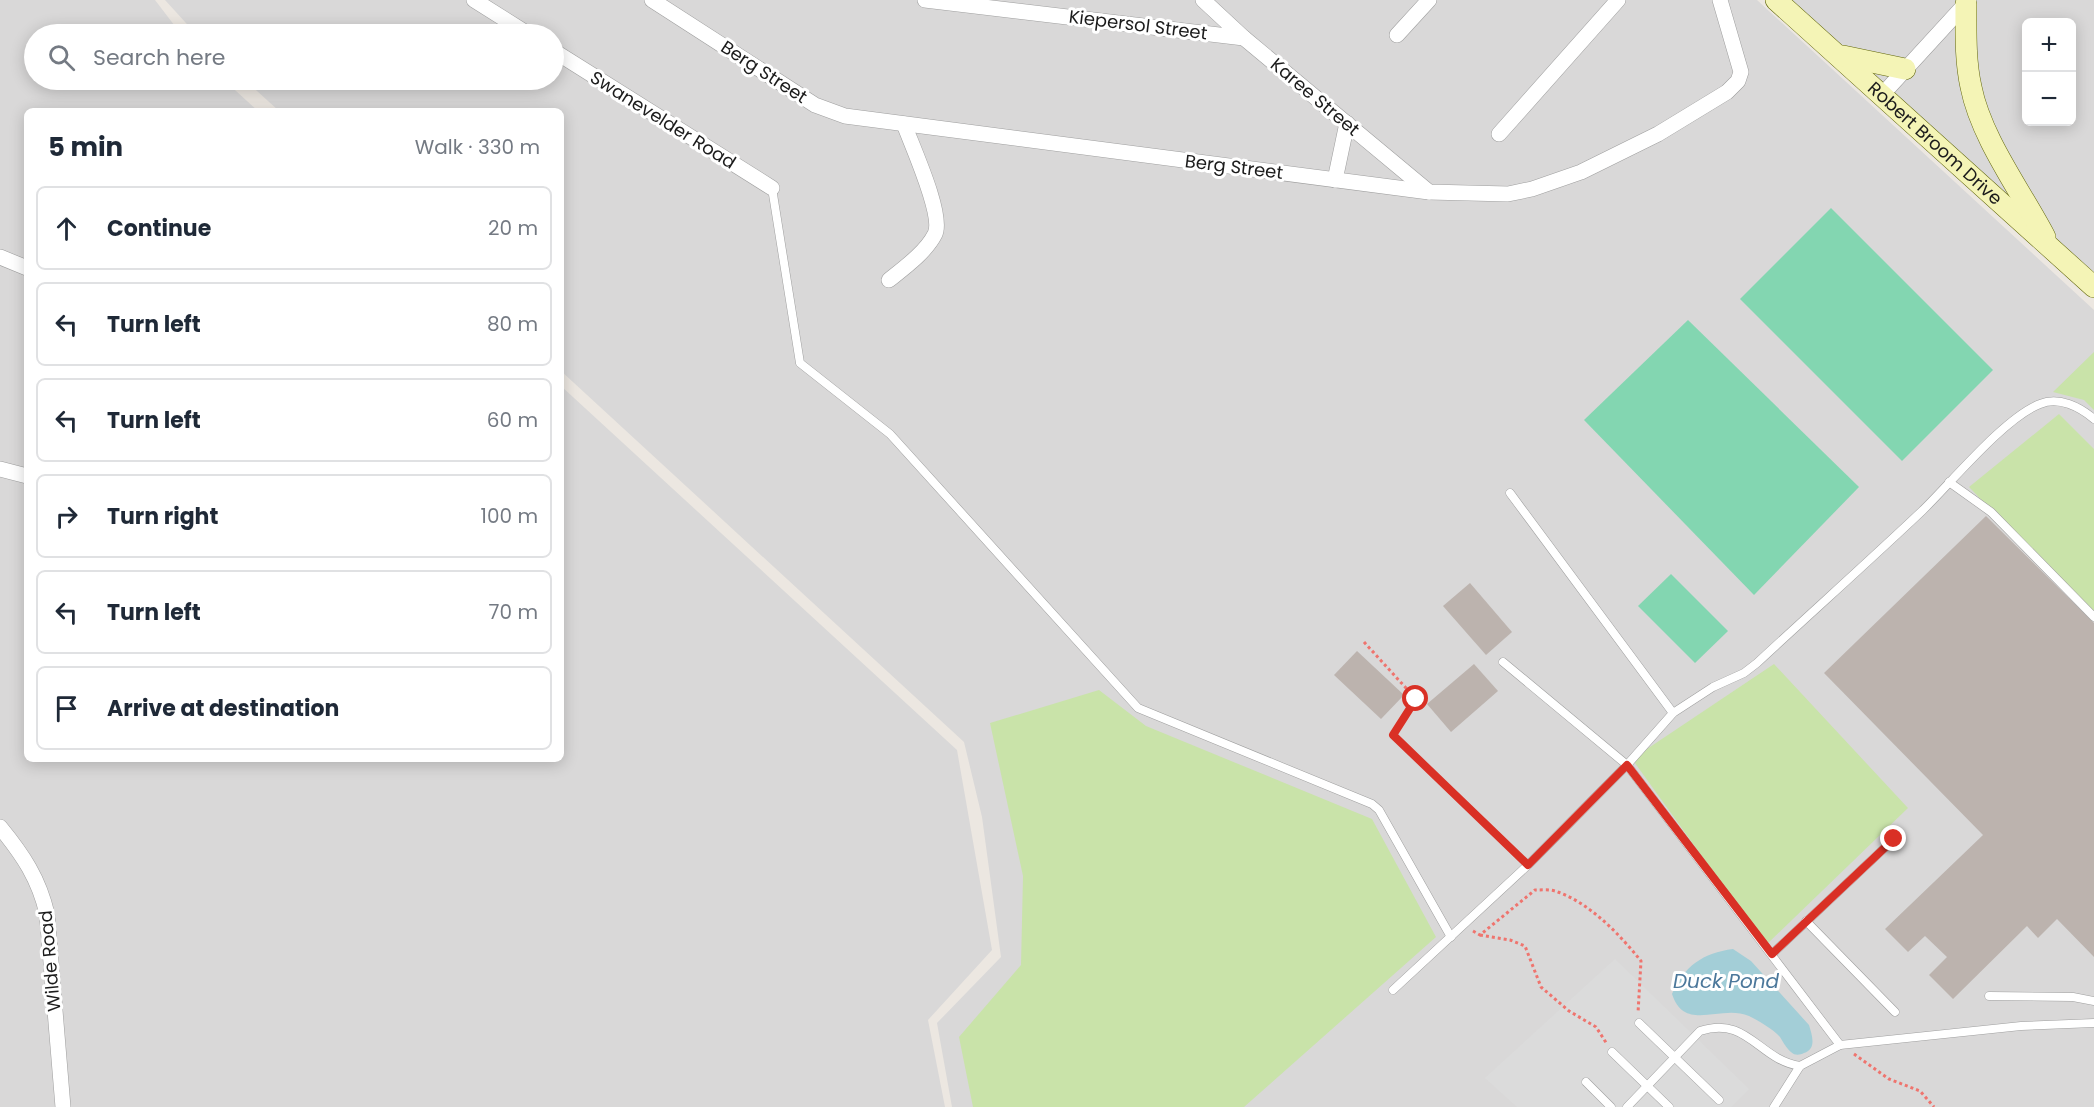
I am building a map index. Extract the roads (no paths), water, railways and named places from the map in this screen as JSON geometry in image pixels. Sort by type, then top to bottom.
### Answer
[{"type":"street","points":[[474,0],[512,24]]},
{"type":"street","name":"Berg Street","points":[[652,0],[815,105],[845,116],[1429,192],[1508,194],[1551,183],[1624,151],[1727,92],[1738,81],[1741,72],[1720,0]]},
{"type":"street","name":"Kiepersol Street","points":[[925,0],[1244,38]]},
{"type":"street","name":"Karee Street","points":[[1203,0],[1244,38],[1429,192]]},
{"type":"street","points":[[1397,35],[1429,0]]},
{"type":"street","points":[[1499,134],[1618,0]]},
{"type":"street","name":"Robert Broom Drive","points":[[1776,0],[2094,287]]},
{"type":"street","points":[[1881,96],[1967,2]]},
{"type":"street","points":[[1967,2],[1967,59],[1974,99],[1981,119],[2051,249]]},
{"type":"street","points":[[1839,55],[1905,69]]},
{"type":"street","name":"Swanevelder Road","points":[[564,57],[772,189]]},
{"type":"street","points":[[1335,180],[1347,123]]},
{"type":"street","points":[[889,280],[931,241],[938,226],[935,210],[904,124]]},
{"type":"street","points":[[0,257],[24,267]]},
{"type":"street","points":[[0,469],[24,476]]},
{"type":"street","name":"Wilde Road","points":[[0,827],[31,866],[47,914],[63,1107]]},
{"type":"lane","points":[[772,189],[800,363],[890,434],[1138,708],[1372,804],[1379,810],[1451,937]]},
{"type":"lane","points":[[1393,990],[1528,865],[1627,765],[1672,712],[1713,687],[1744,673],[1757,663],[2010,423],[2040,403],[2056,401],[2074,405],[2094,419]]},
{"type":"lane","points":[[1949,482],[1991,512],[2094,617]]},
{"type":"lane","points":[[1510,493],[1672,712]]},
{"type":"lane","points":[[1503,662],[1627,765],[1840,1045]]},
{"type":"lane","points":[[1772,954],[1894,839]]},
{"type":"lane","points":[[1806,921],[1895,1012]]},
{"type":"lane","points":[[1989,996],[2073,997],[2094,1001]]},
{"type":"lane","points":[[1639,1023],[1719,1100]]},
{"type":"lane","points":[[1774,1107],[1800,1066],[1840,1045],[2021,1026],[2094,1023]]},
{"type":"lane","points":[[1627,1107],[1700,1031],[1714,1026],[1732,1028],[1749,1036],[1778,1060],[1800,1066]]},
{"type":"lane","points":[[1612,1052],[1669,1107]]},
{"type":"lane","points":[[1586,1082],[1611,1107]]},
{"type":"water","name":"Duck Pond","points":[[1733,949],[1751,961],[1809,1025],[1812,1045],[1808,1051],[1796,1055],[1788,1049],[1777,1034],[1749,1016],[1738,1013],[1694,1015],[1678,1006],[1672,994],[1682,976],[1696,962],[1712,954]]}]
